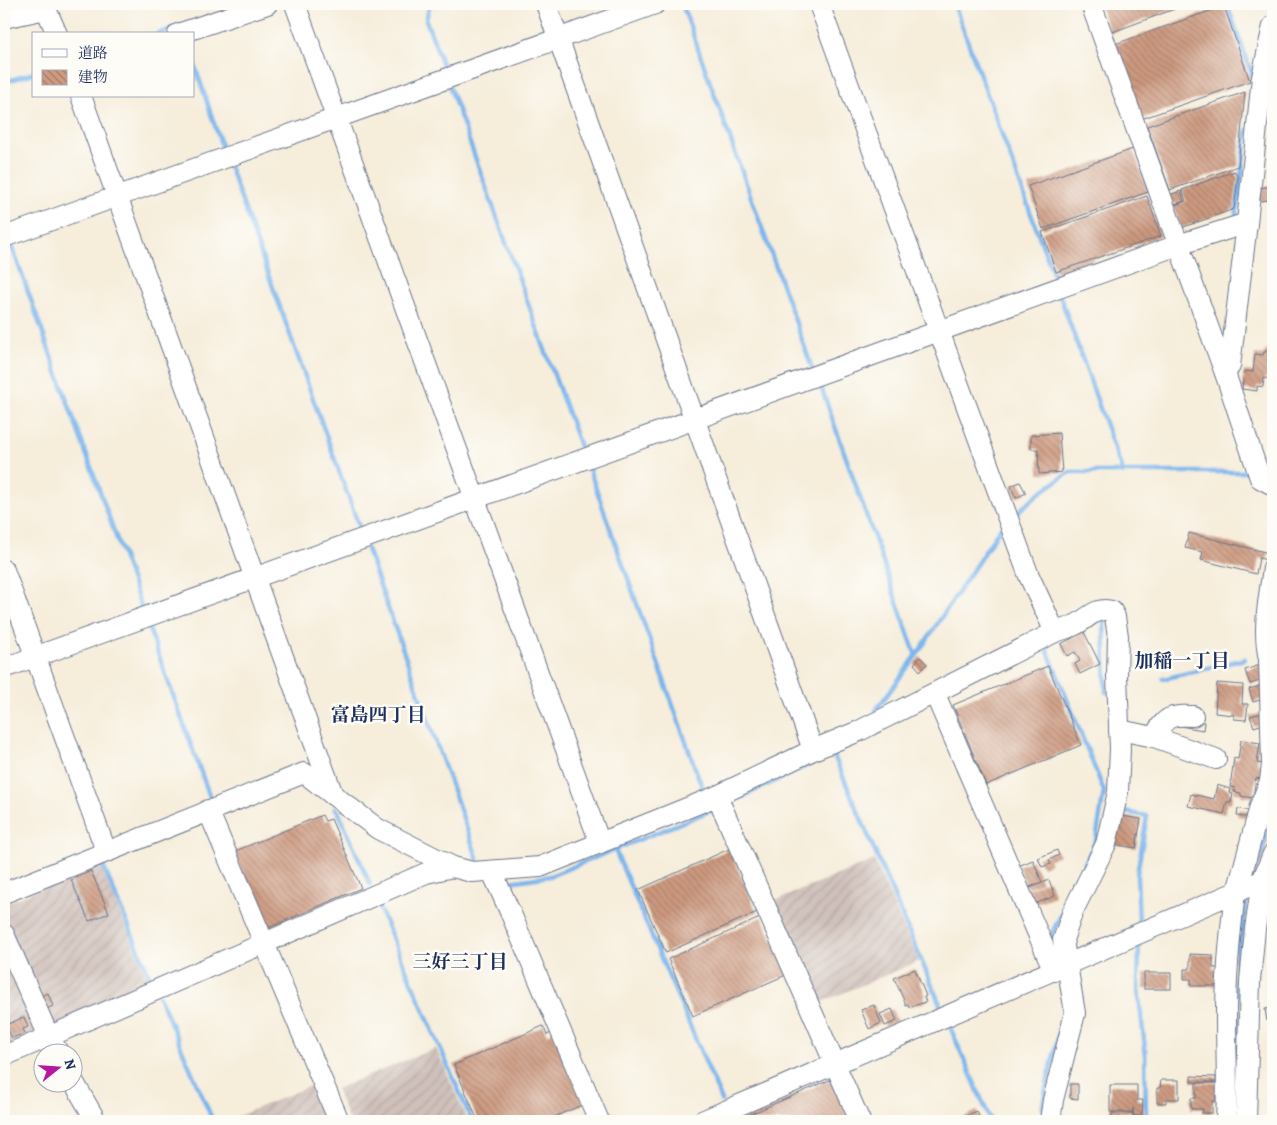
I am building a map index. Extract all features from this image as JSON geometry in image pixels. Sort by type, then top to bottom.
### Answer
[{"type":"street","points":[[184,32],[267,4]]},
{"type":"street","points":[[295,4],[600,844]]},
{"type":"street","points":[[546,4],[813,750]]},
{"type":"street","points":[[4,237],[655,4]]},
{"type":"street","points":[[819,4],[1029,576],[1055,632]]},
{"type":"street","points":[[1091,4],[1225,373],[1260,478],[1273,485]]},
{"type":"street","points":[[4,18],[46,9],[56,32]]},
{"type":"street","points":[[1225,373],[1230,366],[1262,77],[1273,26]]},
{"type":"street","points":[[82,98],[333,796]]},
{"type":"street","points":[[4,668],[1178,245],[1247,223]]},
{"type":"street","points":[[1226,1121],[1228,1091],[1226,1013],[1230,932],[1237,892],[1260,806],[1270,781],[1272,764],[1272,659],[1267,649],[1267,610],[1273,568]]},
{"type":"street","points":[[4,570],[106,851]]},
{"type":"street","points":[[4,893],[304,773],[378,830],[453,868],[472,872],[492,872],[540,866],[718,796],[813,750],[859,731],[1055,632],[1075,625],[1090,614],[1105,609],[1112,611],[1115,617],[1118,636],[1118,792],[1106,844],[1073,911],[1063,940],[1061,968]]},
{"type":"street","points":[[935,694],[1061,968],[1074,1013],[1053,1100],[1050,1121]]},
{"type":"street","points":[[1154,737],[1167,719],[1174,715],[1193,716]]},
{"type":"street","points":[[1119,730],[1154,737],[1216,760]]},
{"type":"street","points":[[718,796],[860,1121]]},
{"type":"street","points":[[208,810],[339,1121]]},
{"type":"street","points":[[1246,1121],[1250,982],[1254,929],[1273,854]]},
{"type":"street","points":[[60,1042],[264,944],[426,873],[453,868]]},
{"type":"street","points":[[492,872],[600,1121]]},
{"type":"street","points":[[702,1121],[1265,881]]},
{"type":"street","points":[[4,934],[53,1042]]},
{"type":"street","points":[[4,1056],[32,1050]]},
{"type":"street","points":[[79,1092],[96,1121]]},
{"type":"shaded area","points":[[874,860],[919,961],[817,1004],[772,902]]},
{"type":"shaded area","points":[[100,864],[151,987],[50,1030],[4,923],[4,904]]},
{"type":"shaded area","points":[[4,957],[37,1036],[4,1049]]},
{"type":"shaded area","points":[[436,1048],[468,1121],[349,1121],[336,1089]]},
{"type":"shaded area","points":[[317,1083],[333,1121],[226,1121]]},
{"type":"water","points":[[1273,787],[1273,818],[1262,860],[1253,875],[1245,921],[1240,988],[1239,1121],[1231,1121],[1235,944],[1254,850]]},
{"type":"building","points":[[1099,4],[1188,4],[1110,33]]},
{"type":"building","points":[[1224,6],[1250,81],[1141,119],[1115,44]]},
{"type":"building","points":[[1245,92],[1238,166],[1170,190],[1147,126]]},
{"type":"building","points":[[1133,149],[1148,192],[1043,229],[1028,186]]},
{"type":"building","points":[[1235,171],[1238,178],[1234,209],[1181,228],[1173,206],[1186,201],[1182,190]]},
{"type":"building","points":[[1271,186],[1273,188],[1273,199],[1261,201],[1259,188]]},
{"type":"building","points":[[1181,191],[1184,201],[1172,205],[1169,195]]},
{"type":"building","points":[[1147,196],[1161,236],[1056,272],[1042,232]]},
{"type":"building","points":[[1266,350],[1273,351],[1273,379],[1264,378],[1263,387],[1257,386],[1257,391],[1242,389],[1244,371],[1253,372],[1255,354],[1263,355]]},
{"type":"building","points":[[1059,433],[1062,472],[1039,474],[1038,449],[1031,449],[1031,435]]},
{"type":"building","points":[[1020,482],[1026,493],[1016,498],[1011,486]]},
{"type":"building","points":[[1189,533],[1269,553],[1267,560],[1259,558],[1256,574],[1201,560],[1203,552],[1185,548]]},
{"type":"building","points":[[1084,632],[1100,664],[1080,674],[1075,664],[1080,661],[1075,652],[1067,656],[1061,644]]},
{"type":"building","points":[[920,657],[927,664],[920,671],[914,664]]},
{"type":"building","points":[[1260,665],[1264,680],[1250,684],[1245,670]]},
{"type":"building","points":[[1048,666],[1081,745],[986,785],[953,705]]},
{"type":"building","points":[[1217,683],[1243,685],[1242,704],[1248,704],[1246,720],[1234,719],[1234,715],[1215,713]]},
{"type":"building","points":[[1263,685],[1267,698],[1253,702],[1249,689]]},
{"type":"building","points":[[1263,713],[1266,723],[1254,727],[1250,716]]},
{"type":"building","points":[[1181,718],[1204,722],[1203,730],[1180,726]]},
{"type":"building","points":[[1241,740],[1260,743],[1257,763],[1263,764],[1261,779],[1256,778],[1253,798],[1241,796],[1241,793],[1234,792],[1235,788],[1230,787],[1234,758],[1238,759]]},
{"type":"building","points":[[1217,785],[1230,789],[1229,793],[1233,794],[1231,803],[1227,802],[1224,814],[1188,806],[1191,794],[1214,799]]},
{"type":"building","points":[[1238,809],[1252,811],[1251,818],[1237,816]]},
{"type":"building","points":[[322,815],[325,821],[331,819],[361,888],[266,929],[233,852]]},
{"type":"building","points":[[1122,816],[1141,819],[1136,848],[1112,844]]},
{"type":"building","points":[[729,849],[757,912],[666,953],[638,890]]},
{"type":"building","points":[[1057,850],[1059,855],[1049,860],[1051,864],[1042,867],[1038,858]]},
{"type":"building","points":[[1033,860],[1042,882],[1027,888],[1018,866]]},
{"type":"building","points":[[91,871],[109,913],[89,921],[71,880]]},
{"type":"building","points":[[1049,880],[1055,896],[1032,905],[1026,890]]},
{"type":"building","points":[[762,917],[788,974],[693,1016],[668,959]]},
{"type":"building","points":[[1190,954],[1213,955],[1213,968],[1218,968],[1218,986],[1191,986],[1191,979],[1184,979],[1184,969],[1190,969]]},
{"type":"building","points":[[915,969],[926,996],[924,997],[926,1002],[909,1007],[908,1004],[906,1005],[894,978]]},
{"type":"building","points":[[1144,973],[1171,973],[1171,989],[1144,989]]},
{"type":"building","points":[[48,993],[53,1006],[44,1010],[39,997]]},
{"type":"building","points":[[874,1005],[881,1023],[869,1029],[861,1010]]},
{"type":"building","points":[[1273,1008],[1273,1020],[1267,1021],[1265,1009]]},
{"type":"building","points":[[892,1009],[897,1021],[885,1026],[880,1014]]},
{"type":"building","points":[[24,1017],[28,1027],[23,1029],[25,1033],[12,1038],[6,1025]]},
{"type":"building","points":[[543,1026],[547,1035],[553,1032],[584,1104],[545,1121],[478,1121],[454,1065]]},
{"type":"building","points":[[1191,1076],[1216,1077],[1216,1082],[1191,1082]]},
{"type":"building","points":[[832,1079],[850,1121],[740,1121],[739,1119]]},
{"type":"building","points":[[1161,1080],[1179,1080],[1179,1099],[1166,1099],[1166,1103],[1157,1103],[1157,1088],[1160,1088]]},
{"type":"building","points":[[1196,1083],[1217,1083],[1216,1101],[1212,1101],[1212,1113],[1202,1113],[1203,1109],[1191,1109],[1191,1098],[1196,1098]]},
{"type":"building","points":[[1070,1084],[1078,1084],[1078,1099],[1070,1098]]},
{"type":"building","points":[[1110,1085],[1137,1085],[1137,1100],[1143,1100],[1142,1116],[1133,1116],[1133,1112],[1110,1112]]},
{"type":"building","points":[[977,1111],[981,1121],[954,1121]]},
{"type":"building","points":[[1112,1113],[1133,1113],[1133,1121],[1112,1121]]},
{"type":"waterway","points":[[430,4],[426,20],[443,66]]},
{"type":"waterway","points":[[682,4],[812,368]]},
{"type":"waterway","points":[[954,4],[1056,282]]},
{"type":"waterway","points":[[1227,4],[1253,80]]},
{"type":"waterway","points":[[163,32],[175,28]]},
{"type":"waterway","points":[[195,66],[222,147]]},
{"type":"waterway","points":[[4,82],[32,74]]},
{"type":"waterway","points":[[450,88],[582,452]]},
{"type":"waterway","points":[[1232,219],[1236,218],[1247,130]]},
{"type":"waterway","points":[[230,168],[361,532]]},
{"type":"waterway","points":[[11,244],[143,612]]},
{"type":"waterway","points":[[1059,293],[1123,473]]},
{"type":"waterway","points":[[819,381],[916,656]]},
{"type":"waterway","points":[[588,466],[703,790]]},
{"type":"waterway","points":[[1014,515],[1038,494],[1070,472],[1249,472]]},
{"type":"waterway","points":[[876,710],[916,656],[1001,527]]},
{"type":"waterway","points":[[367,549],[478,860]]},
{"type":"waterway","points":[[1102,618],[1104,620],[1106,692]]},
{"type":"waterway","points":[[147,623],[211,800]]},
{"type":"waterway","points":[[1046,647],[1104,791],[1096,840],[1075,884]]},
{"type":"waterway","points":[[1163,679],[1245,659]]},
{"type":"waterway","points":[[833,753],[942,1009]]},
{"type":"waterway","points":[[740,798],[833,753]]},
{"type":"waterway","points":[[335,808],[370,884]]},
{"type":"waterway","points":[[509,889],[509,882],[550,876],[710,811]]},
{"type":"waterway","points":[[1119,811],[1147,816],[1137,874],[1139,923]]},
{"type":"waterway","points":[[615,850],[722,1101]]},
{"type":"waterway","points":[[101,861],[153,984]]},
{"type":"waterway","points":[[378,905],[472,1121]]},
{"type":"waterway","points":[[1054,945],[1051,935],[1064,909]]},
{"type":"waterway","points":[[1139,944],[1138,989],[1145,1048],[1146,1121]]},
{"type":"waterway","points":[[159,996],[213,1121]]},
{"type":"waterway","points":[[1042,1109],[1064,1013],[1064,1005]]},
{"type":"waterway","points":[[950,1027],[991,1121]]},
{"type":"waterway","points":[[77,1108],[84,1121]]},
{"type":"district","name":"加稲一丁目","points":[[1182,661]]},
{"type":"district","name":"富島四丁目","points":[[378,715]]},
{"type":"district","name":"三好三丁目","points":[[460,962]]}]
